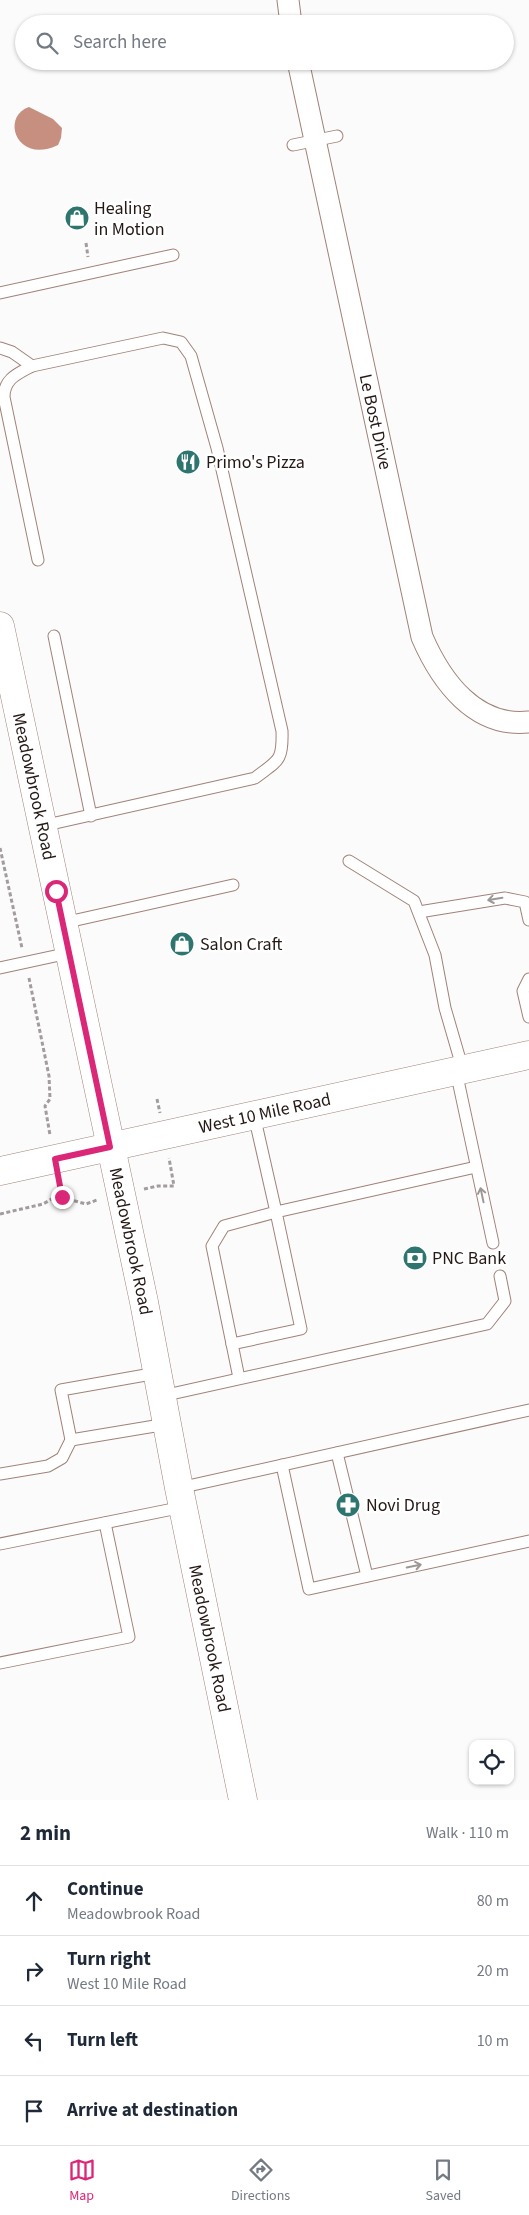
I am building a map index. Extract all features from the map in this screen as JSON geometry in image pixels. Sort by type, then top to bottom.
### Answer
[{"type":"street","points":[[288,0],[290,15]]},
{"type":"street","name":"Le Bost Drive","points":[[300,70],[422,637],[432,659],[453,691],[482,714],[512,724],[529,722]]},
{"type":"street","name":"Meadowbrook Road","points":[[0,626],[160,1384],[181,1497],[243,1800]]},
{"type":"street","name":"West 10 Mile Road","points":[[0,1171],[529,1055]]},
{"type":"lane","points":[[293,145],[337,136]]},
{"type":"lane","points":[[0,293],[173,255]]},
{"type":"lane","points":[[38,560],[4,398],[4,387],[9,380],[32,366],[162,338],[181,342],[191,356],[219,457],[282,732],[283,752],[278,760],[255,778],[42,826]]},
{"type":"lane","points":[[0,348],[12,352],[32,366]]},
{"type":"lane","points":[[54,636],[91,816]]},
{"type":"lane","points":[[348,861],[414,901],[419,912],[434,955],[460,1070],[476,1167],[493,1243]]},
{"type":"lane","points":[[63,923],[233,885]]},
{"type":"lane","points":[[419,912],[505,898],[525,902],[529,920]]},
{"type":"lane","points":[[0,968],[69,953]]},
{"type":"lane","points":[[529,979],[523,991],[529,1017]]},
{"type":"lane","points":[[232,1344],[301,1330],[254,1115]]},
{"type":"lane","points":[[239,1378],[212,1246],[224,1226],[276,1212],[476,1167]]},
{"type":"lane","points":[[0,1474],[48,1466],[62,1458],[71,1440],[61,1390],[239,1378],[487,1324],[505,1301],[500,1276]]},
{"type":"lane","points":[[0,1544],[105,1523],[282,1465],[529,1410]]},
{"type":"lane","points":[[71,1440],[167,1424]]},
{"type":"lane","points":[[338,1453],[367,1576]]},
{"type":"lane","points":[[282,1465],[308,1589],[529,1541]]},
{"type":"lane","points":[[0,1663],[129,1637],[105,1523]]},
{"type":"path","points":[[86,243],[89,259]]},
{"type":"path","points":[[0,848],[49,1076],[50,1099],[44,1106],[62,1197]]},
{"type":"path","points":[[0,1214],[43,1204],[57,1196],[86,1204],[158,1186],[174,1186],[157,1099]]},
{"type":"shaded area","points":[[29,107],[53,119],[62,128],[58,145],[44,150],[32,149],[23,144],[17,137],[15,129],[16,120],[20,112]]},
{"type":"place","name":"Healing in Motion","points":[[77,218]]},
{"type":"place","name":"Primo's Pizza","points":[[188,462]]},
{"type":"place","name":"Salon Craft","points":[[182,944]]},
{"type":"place","name":"PNC Bank","points":[[415,1258]]},
{"type":"place","name":"Novi Drug","points":[[348,1505]]},
{"type":"route","points":[[56,891],[110,1147],[55,1159],[62,1197]]}]
